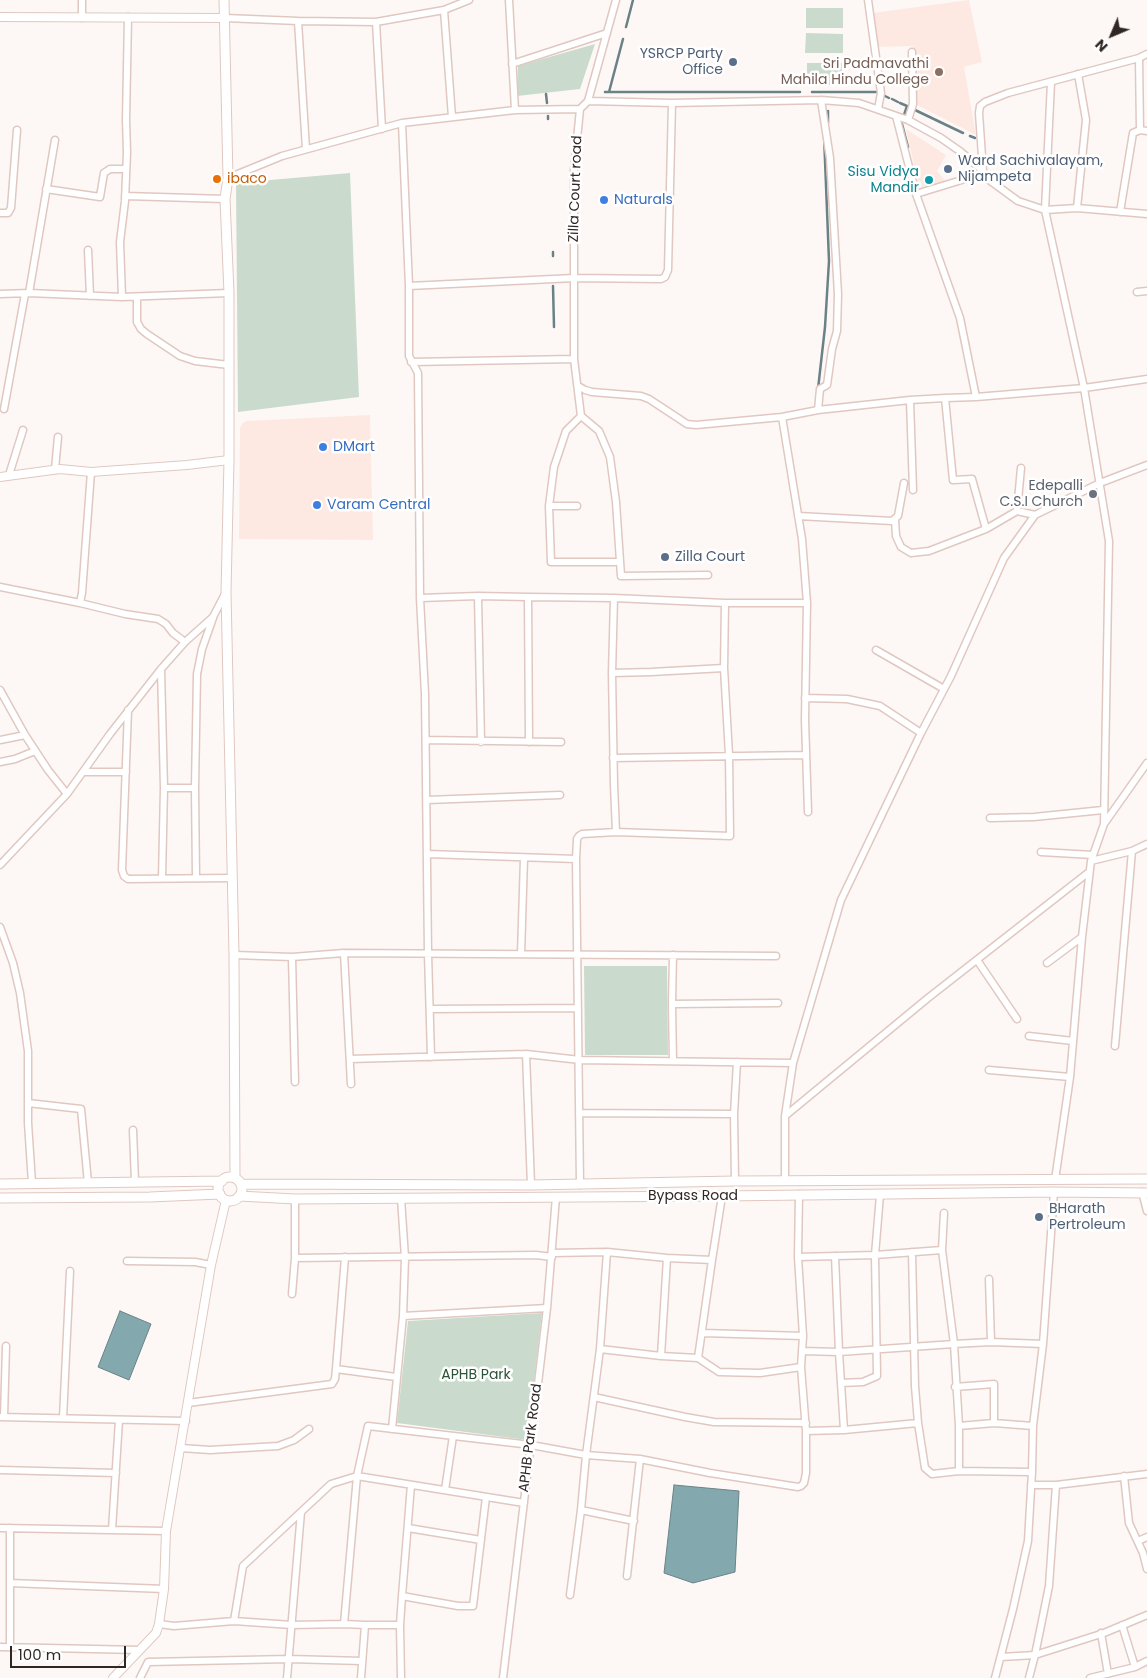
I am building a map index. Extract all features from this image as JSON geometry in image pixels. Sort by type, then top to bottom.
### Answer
[{"type":"main road","points":[[0,1198],[223,1197],[233,1200],[239,1196],[242,1190],[238,1181],[226,592],[229,460],[229,293],[225,199],[228,178],[224,0]]},
{"type":"main road","points":[[223,1197],[219,1187],[222,1181],[228,1177],[238,1181]]},
{"type":"main road","name":"Bypass Road","points":[[238,1181],[580,1185],[735,1181],[1147,1179]]},
{"type":"main road","points":[[0,1184],[222,1181]]},
{"type":"main road","name":"Bypass Road","points":[[239,1196],[295,1199],[1144,1192]]},
{"type":"street","points":[[82,0],[82,18]]},
{"type":"street","points":[[0,17],[224,18],[376,22],[444,10],[469,0]]},
{"type":"street","points":[[509,0],[514,110]]},
{"type":"street","points":[[228,178],[282,156],[402,123],[514,110],[580,109],[588,101],[616,0]]},
{"type":"street","points":[[868,0],[881,93],[878,109]]},
{"type":"street","points":[[444,10],[452,116]]},
{"type":"street","points":[[122,297],[120,242],[126,169],[128,18]]},
{"type":"street","points":[[298,21],[306,149]]},
{"type":"street","points":[[376,22],[382,129]]},
{"type":"street","points":[[512,64],[608,33]]},
{"type":"street","points":[[908,120],[913,104],[912,52]]},
{"type":"street","points":[[982,172],[979,113],[980,106],[985,102],[1008,92],[1139,58],[1147,54]]},
{"type":"street","points":[[1120,212],[1133,133],[1144,130],[1139,58]]},
{"type":"street","points":[[1077,208],[1086,120],[1078,74]]},
{"type":"street","points":[[1051,82],[1045,210],[1084,388],[1109,541],[1104,824]]},
{"type":"street","points":[[588,101],[672,103],[821,100],[859,103],[908,120],[954,147],[1018,201],[1045,210],[1077,208],[1147,214]]},
{"type":"street","points":[[818,410],[820,389],[827,385],[832,348],[837,331],[838,294],[830,158],[821,100]]},
{"type":"street","points":[[409,286],[574,278],[661,278],[667,274],[672,103]]},
{"type":"street","name":"Zilla Court road","points":[[580,109],[574,170],[574,358],[581,416]]},
{"type":"street","points":[[896,116],[905,144],[916,194],[960,318],[976,397]]},
{"type":"street","points":[[402,123],[409,286],[409,356],[418,374],[420,598],[426,740],[431,1057]]},
{"type":"street","points":[[0,213],[8,213],[10,210],[17,130]]},
{"type":"street","points":[[4,408],[55,140]]},
{"type":"street","points":[[46,189],[100,196],[104,173],[110,170],[126,169]]},
{"type":"street","points":[[916,194],[982,172]]},
{"type":"street","points":[[125,196],[225,199]]},
{"type":"street","points":[[88,250],[90,296]]},
{"type":"street","points":[[1137,292],[1147,291]]},
{"type":"street","points":[[0,294],[27,293],[137,297],[229,293]]},
{"type":"street","points":[[137,297],[137,322],[140,329],[180,356],[195,361],[229,365]]},
{"type":"street","points":[[411,362],[574,358]]},
{"type":"street","points":[[578,386],[592,392],[641,396],[649,399],[687,424],[696,425],[782,417],[818,410],[910,400],[976,397],[1084,388],[1147,379]]},
{"type":"street","points":[[945,398],[953,480],[972,479],[986,529]]},
{"type":"street","points":[[910,400],[913,490]]},
{"type":"street","points":[[620,562],[550,562],[548,506],[554,467],[566,431],[581,416],[599,431],[610,457],[616,502],[621,576],[708,576]]},
{"type":"street","points":[[782,417],[798,516],[807,603],[805,698],[808,812]]},
{"type":"street","points":[[9,475],[23,430]]},
{"type":"street","points":[[55,469],[58,437]]},
{"type":"street","points":[[0,476],[55,469],[92,472],[229,460]]},
{"type":"street","points":[[785,1181],[785,1116],[794,1063],[841,900],[944,689],[1004,558],[1035,515],[1100,483],[1147,465]]},
{"type":"street","points":[[1017,511],[1021,468]]},
{"type":"street","points":[[80,603],[92,472]]},
{"type":"street","points":[[904,483],[896,520],[896,536],[901,547],[911,553],[929,551],[986,529],[1017,511],[1035,515]]},
{"type":"street","points":[[548,506],[577,506]]},
{"type":"street","points":[[798,516],[896,520]]},
{"type":"street","points":[[0,587],[125,614],[158,619],[166,624],[172,633],[185,642]]},
{"type":"street","points":[[196,877],[197,665],[213,617],[226,592]]},
{"type":"street","points":[[420,598],[478,596],[614,598],[725,603],[807,603]]},
{"type":"street","points":[[478,596],[481,742]]},
{"type":"street","points":[[528,597],[529,742]]},
{"type":"street","points":[[614,598],[612,673],[616,832]]},
{"type":"street","points":[[580,1185],[577,839],[582,834],[616,832],[730,836],[729,755],[724,668],[725,603]]},
{"type":"street","points":[[1,863],[67,794],[128,710],[161,669],[185,642],[213,617]]},
{"type":"street","points":[[876,650],[944,689]]},
{"type":"street","points":[[612,673],[724,668]]},
{"type":"street","points":[[161,669],[164,788],[162,878]]},
{"type":"street","points":[[0,690],[35,751],[67,794]]},
{"type":"street","points":[[805,698],[847,699],[880,706],[921,734]]},
{"type":"street","points":[[128,710],[122,870],[124,876],[128,879],[232,878]]},
{"type":"street","points":[[0,740],[25,735]]},
{"type":"street","points":[[426,740],[561,742]]},
{"type":"street","points":[[0,762],[15,759],[35,751]]},
{"type":"street","points":[[613,758],[806,755]]},
{"type":"street","points":[[1055,1180],[1070,1077],[1088,872],[1104,824],[1147,763]]},
{"type":"street","points":[[83,772],[126,772]]},
{"type":"street","points":[[164,788],[195,788]]},
{"type":"street","points":[[427,800],[560,795]]},
{"type":"street","points":[[990,818],[1034,817],[1103,810]]},
{"type":"street","points":[[1041,852],[1092,858],[1132,851],[1147,844]]},
{"type":"street","points":[[1115,1046],[1132,851]]},
{"type":"street","points":[[427,854],[576,859]]},
{"type":"street","points":[[521,954],[524,858]]},
{"type":"street","points":[[785,1116],[1088,872]]},
{"type":"street","points":[[0,927],[13,963],[20,993],[28,1051],[28,1103],[32,1183]]},
{"type":"street","points":[[1047,963],[1082,937]]},
{"type":"street","points":[[344,953],[351,1084]]},
{"type":"street","points":[[234,955],[292,957],[344,953],[776,956]]},
{"type":"street","points":[[672,1061],[673,955]]},
{"type":"street","points":[[292,957],[295,1082]]},
{"type":"street","points":[[977,960],[1018,1019]]},
{"type":"street","points":[[672,1004],[778,1003]]},
{"type":"street","points":[[431,1009],[578,1008]]},
{"type":"street","points":[[1029,1036],[1073,1041]]},
{"type":"street","points":[[350,1058],[526,1054],[580,1060],[794,1063]]},
{"type":"street","points":[[526,1054],[531,1185]]},
{"type":"street","points":[[735,1181],[734,1114],[737,1062]]},
{"type":"street","points":[[989,1070],[1070,1077]]},
{"type":"street","points":[[28,1103],[80,1108],[88,1183]]},
{"type":"street","points":[[580,1113],[734,1114]]},
{"type":"street","points":[[132,1130],[135,1182]]},
{"type":"street","points":[[995,1678],[1028,1541],[1033,1426],[1043,1344],[1054,1192]]},
{"type":"street","points":[[1144,1192],[1147,1211]]},
{"type":"street","points":[[344,1624],[357,1476],[368,1426],[530,1445],[586,1455],[640,1458],[710,1473],[801,1486],[804,1483],[806,1473],[806,1427],[801,1367],[803,1336],[798,1257],[799,1194]]},
{"type":"street","points":[[841,1383],[863,1382],[877,1376],[875,1255],[880,1195]]},
{"type":"street","points":[[698,1358],[722,1196]]},
{"type":"street","points":[[140,1678],[143,1656],[162,1624],[166,1531],[223,1197]]},
{"type":"street","name":"APHB Park Road","points":[[503,1678],[547,1308],[556,1197]]},
{"type":"street","points":[[392,1429],[403,1316],[405,1258],[401,1198]]},
{"type":"street","points":[[292,1294],[295,1258],[295,1199]]},
{"type":"street","points":[[944,1213],[942,1250],[954,1344],[959,1426],[959,1471]]},
{"type":"street","points":[[798,1257],[875,1255],[942,1250]]},
{"type":"street","points":[[295,1258],[405,1258],[607,1252],[712,1260]]},
{"type":"street","points":[[570,1595],[600,1349],[607,1252]]},
{"type":"street","points":[[912,1252],[915,1386],[918,1424],[925,1468],[932,1474],[959,1471],[1032,1472]]},
{"type":"street","points":[[835,1256],[844,1430]]},
{"type":"street","points":[[188,1404],[332,1384],[335,1379],[345,1257]]},
{"type":"street","points":[[661,1356],[667,1258]]},
{"type":"street","points":[[127,1261],[195,1262],[211,1265]]},
{"type":"street","points":[[63,1418],[70,1271]]},
{"type":"street","points":[[989,1279],[991,1342]]},
{"type":"street","points":[[403,1316],[547,1308]]},
{"type":"street","points":[[703,1333],[803,1336]]},
{"type":"street","points":[[803,1351],[839,1352],[991,1342],[1043,1344]]},
{"type":"street","points":[[6,1346],[3,1369],[2,1417],[186,1421]]},
{"type":"street","points":[[600,1349],[698,1358],[720,1372],[760,1373],[801,1367]]},
{"type":"street","points":[[336,1369],[396,1377]]},
{"type":"street","points":[[956,1386],[994,1384],[994,1423]]},
{"type":"street","points":[[594,1397],[685,1418],[714,1422],[844,1430],[918,1424]]},
{"type":"street","points":[[112,1530],[119,1420]]},
{"type":"street","points":[[959,1426],[994,1423],[1033,1426]]},
{"type":"street","points":[[181,1448],[210,1450],[278,1446],[294,1440],[309,1429]]},
{"type":"street","points":[[445,1490],[453,1436]]},
{"type":"street","points":[[627,1576],[640,1458]]},
{"type":"street","points":[[0,1470],[116,1473]]},
{"type":"street","points":[[1031,1485],[1056,1485],[1147,1474]]},
{"type":"street","points":[[234,1621],[243,1566],[332,1484],[357,1476],[524,1503]]},
{"type":"street","points":[[1124,1476],[1129,1523],[1138,1541],[1147,1569]]},
{"type":"street","points":[[401,1678],[400,1625],[411,1485]]},
{"type":"street","points":[[1029,1678],[1049,1586],[1056,1485]]},
{"type":"street","points":[[402,1596],[458,1606],[473,1606],[486,1497]]},
{"type":"street","points":[[580,1510],[634,1522]]},
{"type":"street","points":[[287,1678],[301,1512]]},
{"type":"street","points":[[0,1528],[166,1531]]},
{"type":"street","points":[[10,1528],[10,1647]]},
{"type":"street","points":[[408,1528],[481,1540]]},
{"type":"street","points":[[1138,1541],[1147,1537]]},
{"type":"street","points":[[10,1583],[164,1589]]},
{"type":"street","points":[[1001,1657],[1035,1655],[1147,1615]]},
{"type":"street","points":[[162,1624],[174,1626],[234,1621],[365,1626],[400,1625]]},
{"type":"street","points":[[1122,1625],[1135,1667]]},
{"type":"street","points":[[362,1678],[365,1626]]},
{"type":"street","points":[[1101,1633],[1108,1674]]},
{"type":"street","points":[[0,1647],[143,1656],[362,1661]]},
{"type":"street","points":[[113,1678],[143,1656]]},
{"type":"street","points":[[1090,1678],[1135,1667],[1147,1661]]},
{"type":"shaded area","name":"Sri Padmavathi Mahila Hindu College","points":[[969,0],[982,62],[964,67],[976,135],[915,104],[913,46],[877,47],[873,13]]},
{"type":"shaded area","points":[[906,129],[946,155],[937,171],[946,182],[919,188]]},
{"type":"shaded area","points":[[370,415],[373,540],[239,539],[240,428],[242,424],[246,421]]},
{"type":"green space","points":[[806,8],[843,8],[843,28],[806,28]]},
{"type":"green space","points":[[806,33],[843,34],[843,53],[805,53]]},
{"type":"green space","points":[[595,44],[580,89],[517,96],[518,66]]},
{"type":"green space","points":[[807,63],[842,63],[842,85],[807,85]]},
{"type":"green space","points":[[350,173],[359,397],[238,412],[236,183]]},
{"type":"green space","points":[[584,966],[667,966],[668,1055],[585,1055]]},
{"type":"green space","name":"APHB Park","points":[[542,1313],[527,1440],[397,1423],[408,1321]]},
{"type":"water","points":[[120,1311],[151,1324],[129,1380],[98,1367]]},
{"type":"water","points":[[674,1485],[739,1491],[735,1572],[693,1583],[664,1573]]},
{"type":"waterway","points":[[626,27],[633,0]]},
{"type":"waterway","points":[[609,92],[623,39]]},
{"type":"waterway","points":[[605,92],[800,92]]},
{"type":"waterway","points":[[812,92],[878,92]]},
{"type":"waterway","points":[[546,94],[547,103]]},
{"type":"waterway","points":[[883,95],[889,98]]},
{"type":"waterway","points":[[892,99],[898,102]]},
{"type":"waterway","points":[[900,103],[907,106]]},
{"type":"waterway","points":[[904,115],[907,106]]},
{"type":"waterway","points":[[915,110],[963,133]]},
{"type":"waterway","points":[[828,111],[828,123]]},
{"type":"waterway","points":[[902,124],[908,147]]},
{"type":"waterway","points":[[818,389],[825,327],[829,261],[824,135]]},
{"type":"waterway","points":[[970,136],[975,138]]},
{"type":"waterway","points":[[553,286],[554,327]]},
{"type":"place","name":"YSRCP Party Office","points":[[733,62]]},
{"type":"place","name":"Sri Padmavathi Mahila Hindu College","points":[[939,72]]},
{"type":"place","name":"Ward Sachivalayam, Nijampeta","points":[[948,169]]},
{"type":"place","name":"ibaco","points":[[217,179]]},
{"type":"place","name":"Sisu Vidya Mandir","points":[[929,180]]},
{"type":"place","name":"Naturals","points":[[604,200]]},
{"type":"place","name":"DMart","points":[[323,447]]},
{"type":"place","name":"Edepalli C.S.I Church","points":[[1093,494]]},
{"type":"place","name":"Varam Central","points":[[317,505]]},
{"type":"place","name":"Zilla Court","points":[[665,557]]},
{"type":"place","name":"BHarath Pertroleum","points":[[1039,1217]]}]
